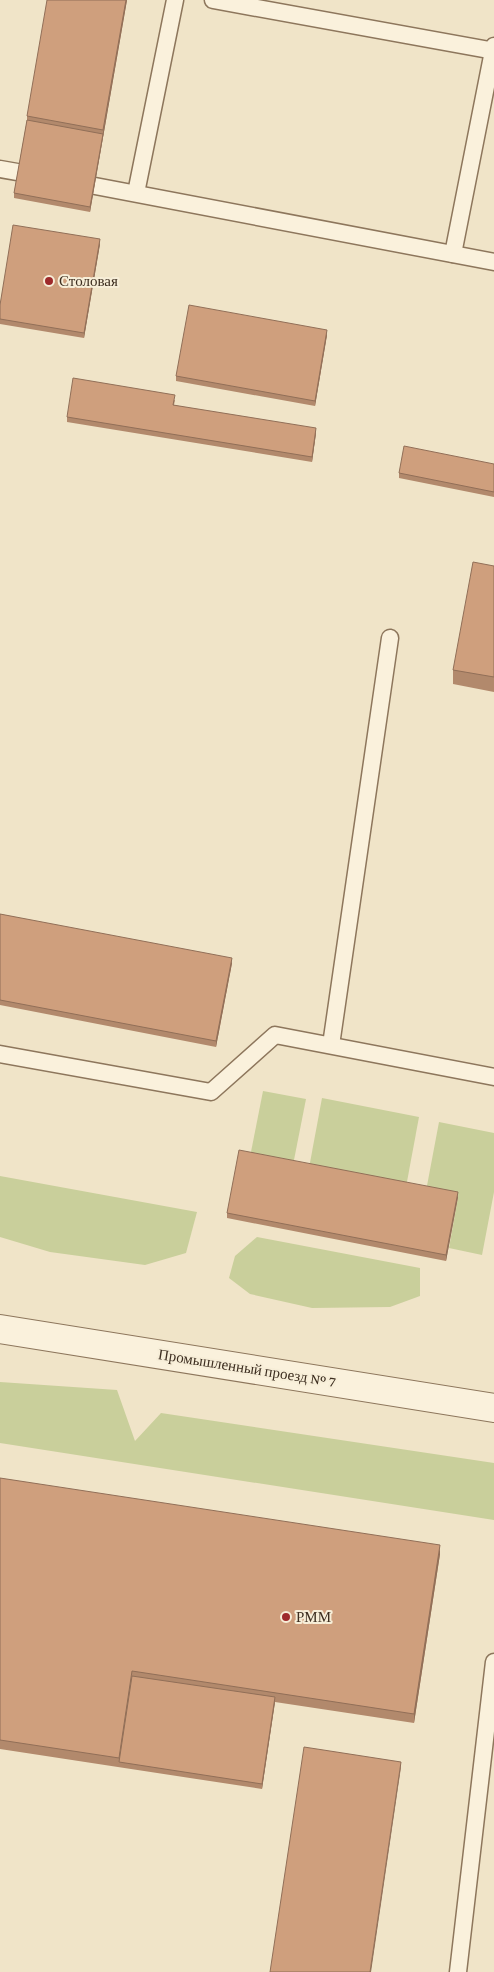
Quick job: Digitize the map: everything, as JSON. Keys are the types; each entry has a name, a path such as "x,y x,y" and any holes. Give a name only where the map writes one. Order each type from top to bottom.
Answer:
{"street":[{"name":"Промышленный проезд № 7","path":"0,1329 494,1408"}],"lane":[{"path":"136,193 174,0"},
{"path":"213,0 494,49 453,254"},
{"path":"0,169 136,193 494,262"},
{"path":"330,1046 390,638"},
{"path":"0,1054 211,1092 274,1035 494,1077"},
{"path":"458,1972 494,1662"}],"green space":[{"path":"263,1091 306,1099 293,1165 250,1157"},
{"path":"322,1098 419,1117 406,1187 309,1168"},
{"path":"439,1122 494,1133 494,1192 482,1255 449,1248 458,1197 426,1191"},
{"path":"0,1176 197,1212 186,1253 145,1265 50,1252 0,1237"},
{"path":"257,1237 420,1268 420,1296 390,1307 312,1308 250,1294 229,1278 235,1256"},
{"path":"0,1382 117,1390 135,1441 161,1413 494,1463 494,1520 0,1443"}],"building":[{"path":"47,0 126,0 103,130 27,116"},
{"path":"27,120 103,134 90,207 14,193"},
{"name":"Столовая","path":"13,225 100,239 84,333 0,319 0,305"},
{"path":"189,305 327,330 315,401 176,376"},
{"path":"73,378 175,395 173,405 316,428 312,457 67,417"},
{"path":"404,446 494,464 494,492 399,473"},
{"path":"473,562 494,566 494,677 453,670"},
{"path":"0,914 232,958 216,1041 0,1000"},
{"path":"239,1150 458,1192 446,1255 227,1213"},
{"path":"0,1478 440,1545 414,1714 132,1671 119,1758 0,1740"},
{"path":"132,1676 275,1697 262,1784 119,1762"},
{"path":"304,1747 401,1762 370,1972 270,1972"}],"place":[{"name":"Столовая","path":"49,281"},
{"name":"РММ","path":"286,1617"}]}
